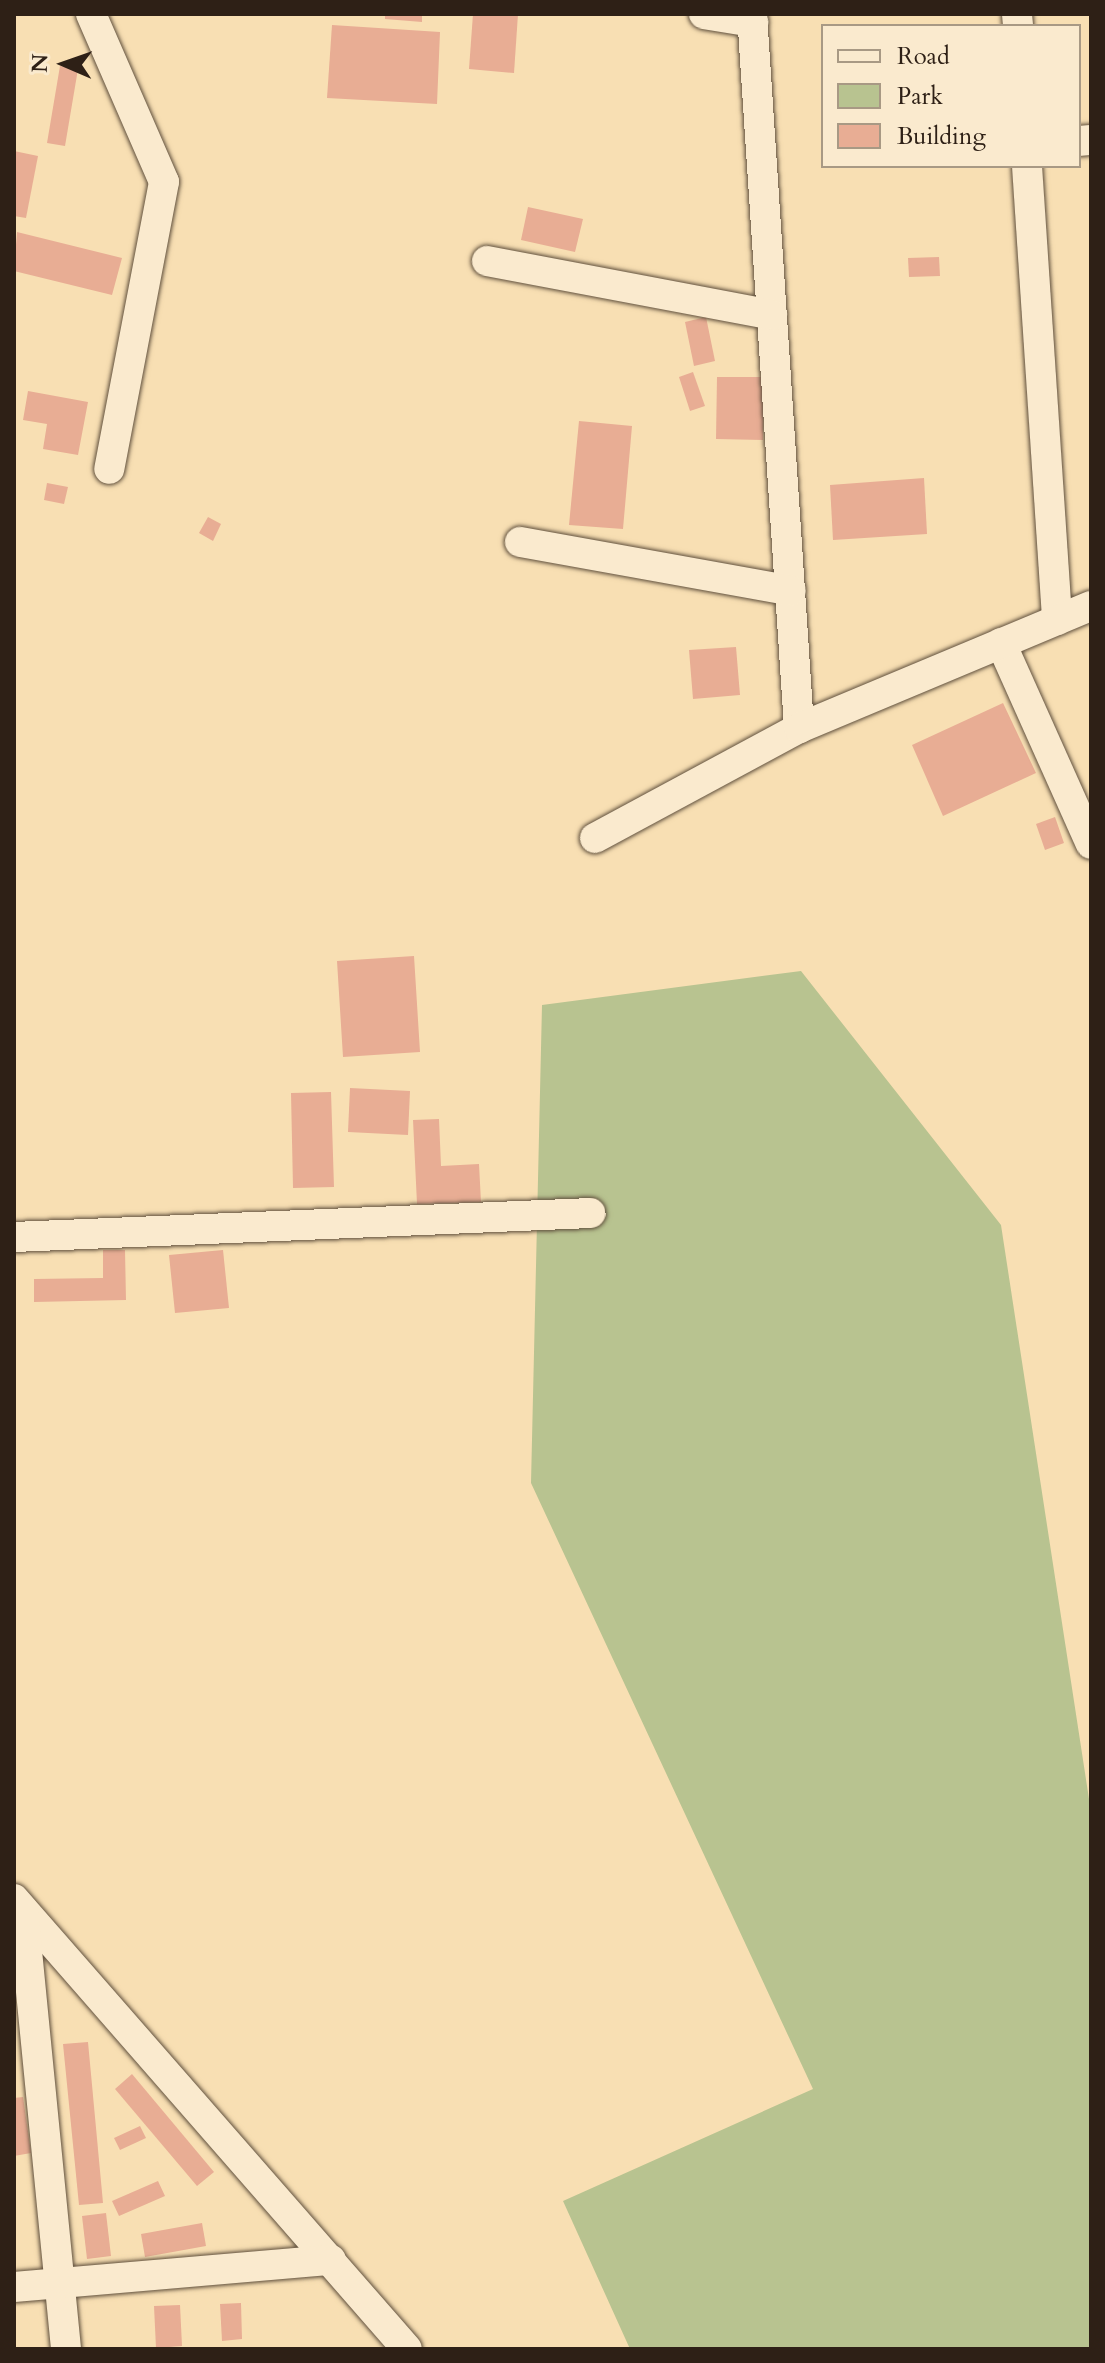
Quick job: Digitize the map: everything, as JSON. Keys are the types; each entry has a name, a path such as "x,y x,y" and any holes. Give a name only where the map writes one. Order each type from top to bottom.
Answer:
{"street":[{"path":"91,14 164,182 109,469"},
{"path":"704,14 753,18 799,728"},
{"path":"1027,168 1057,620"},
{"path":"487,261 772,315"},
{"path":"520,542 791,591"},
{"path":"595,838 799,728 1091,606"},
{"path":"1001,643 1091,844"},
{"path":"14,1237 591,1213"},
{"path":"18,1904 24,2014 66,2349"},
{"path":"18,1904 407,2349"},
{"path":"14,2287 331,2260"}],"green space":[{"path":"801,971 1001,1225 1091,1812 1091,2349 630,2349 563,2201 813,2089 531,1483 542,1005"}],"building":[{"path":"385,14 422,14 422,22 385,19"},
{"path":"473,14 518,14 514,73 469,69"},
{"path":"332,25 440,32 437,104 327,98"},
{"path":"60,66 78,69 65,146 47,143"},
{"path":"14,151 38,156 26,218 14,216"},
{"path":"528,207 583,219 575,252 521,240"},
{"path":"17,232 122,258 112,295 14,271"},
{"path":"939,257 940,276 909,277 908,258"},
{"path":"706,317 715,361 694,366 685,322"},
{"path":"693,372 705,406 690,411 679,377"},
{"path":"717,377 764,377 763,440 716,439"},
{"path":"28,391 88,402 78,455 43,449 47,424 23,420"},
{"path":"579,421 632,426 623,529 569,525"},
{"path":"924,478 927,534 833,540 830,485"},
{"path":"47,483 68,487 64,504 44,500"},
{"path":"208,517 221,524 213,541 199,533"},
{"path":"736,647 740,695 693,699 689,650"},
{"path":"1003,703 1036,773 943,816 912,745"},
{"path":"1055,817 1064,843 1045,850 1036,824"},
{"path":"414,956 420,1052 343,1057 337,961"},
{"path":"350,1088 410,1091 408,1135 348,1132"},
{"path":"331,1092 334,1187 293,1188 291,1093"},
{"path":"439,1119 441,1166 479,1164 481,1202 417,1204 413,1120"},
{"path":"103,1250 125,1250 126,1300 34,1302 34,1279 103,1278"},
{"path":"223,1250 229,1308 175,1313 169,1255"},
{"path":"88,2042 103,2203 79,2205 63,2044"},
{"path":"132,2074 214,2172 197,2186 115,2089"},
{"path":"23,2097 31,2153 14,2156 14,2098"},
{"path":"140,2126 146,2138 120,2150 114,2138"},
{"path":"158,2181 165,2196 119,2216 112,2201"},
{"path":"106,2213 111,2256 87,2259 82,2216"},
{"path":"202,2223 206,2246 145,2257 141,2234"},
{"path":"241,2303 242,2339 222,2341 220,2304"},
{"path":"180,2305 182,2346 156,2348 154,2306"}]}
